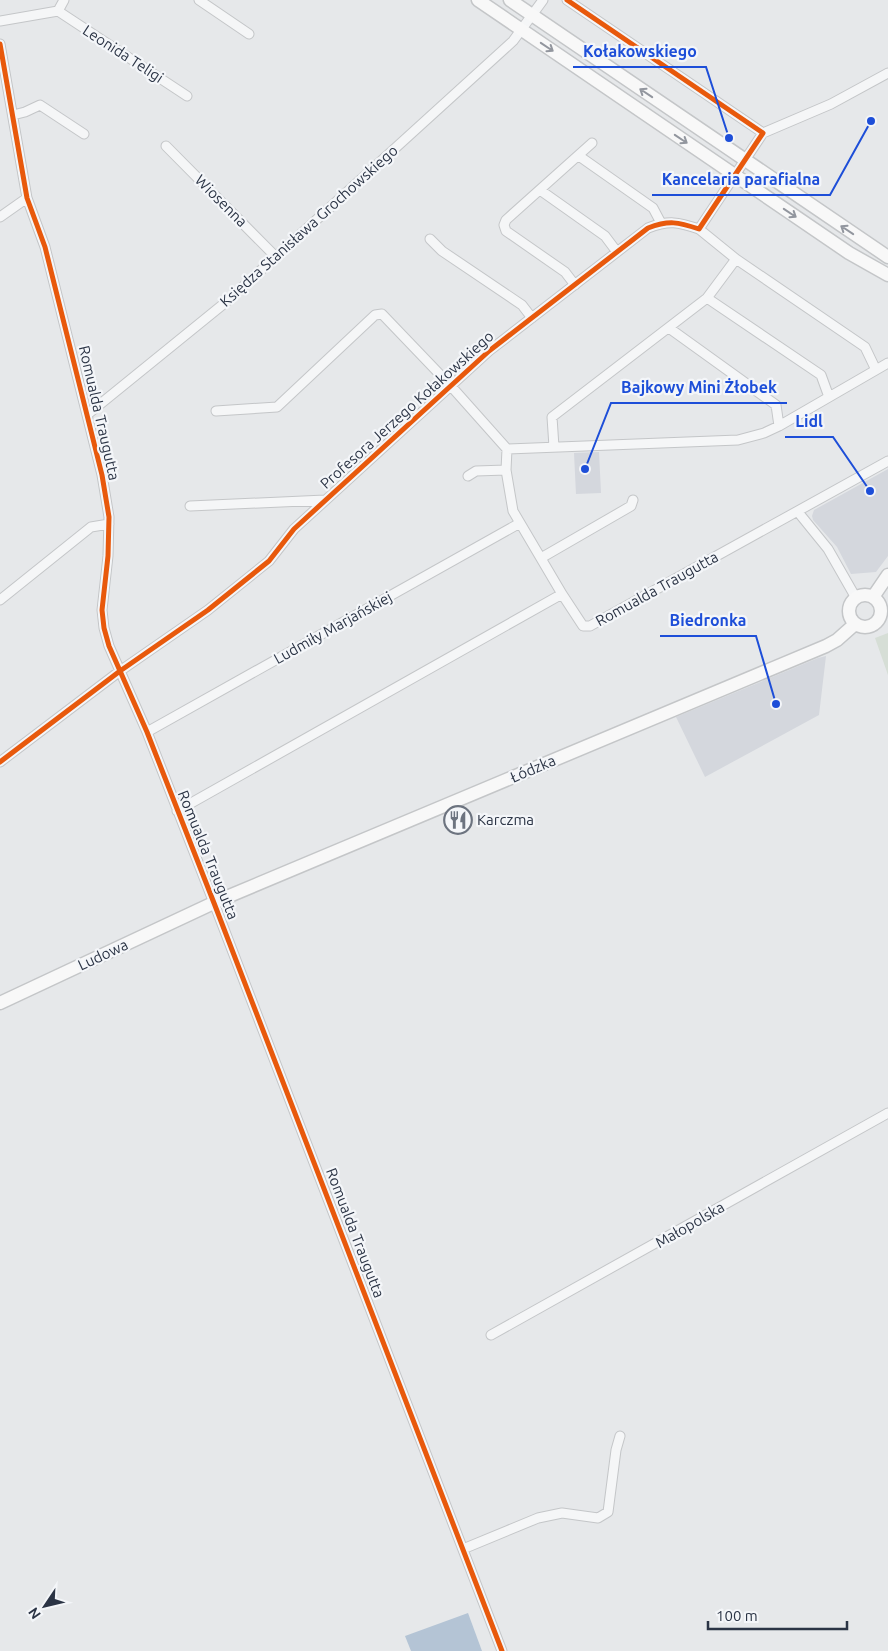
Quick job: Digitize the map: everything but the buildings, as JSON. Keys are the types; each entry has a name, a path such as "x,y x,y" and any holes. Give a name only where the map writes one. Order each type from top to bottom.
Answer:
{"street":[{"path":"0,21 58,11 64,0"},
{"path":"199,0 249,34"},
{"path":"478,0 850,253 888,275"},
{"path":"510,0 888,257"},
{"name":"Księdza Stanisława Grochowskiego","path":"88,414 226,302 513,42 544,0"},
{"path":"567,0 763,133"},
{"name":"Leonida Teligi","path":"58,11 187,96"},
{"name":"Romualda Traugutta","path":"0,44 27,198 45,247 102,475 108,524 108,556 102,610 104,628 120,671 147,732 210,905 502,1651"},
{"path":"699,229 763,133 831,104 888,73"},
{"path":"12,115 25,112 40,105 84,134"},
{"path":"575,285 565,272 506,231 504,225 506,220 592,143"},
{"name":"Wiosenna","path":"166,146 276,257"},
{"path":"579,156 654,208 661,223 676,222 699,229 736,259 865,347 876,370"},
{"path":"540,190 606,236 617,252"},
{"path":"0,216 27,198"},
{"name":"Profesora Jerzego Kołakowskiego","path":"0,762 120,671 208,610 269,561 294,529 489,351 648,228 661,223"},
{"path":"430,239 442,251 522,305 532,318"},
{"path":"554,447 552,417 707,298 736,259"},
{"path":"707,298 821,375 829,397"},
{"name":"Profesora Jerzego Kołakowskiego","path":"216,411 277,407 375,315 382,314 450,385"},
{"path":"669,328 776,405 779,426"},
{"path":"507,449 738,440 764,434 888,363"},
{"path":"450,385 507,449 506,470 513,511 562,594"},
{"name":"Romualda Traugutta","path":"177,811 562,594 582,626 590,626 888,461"},
{"path":"468,476 476,471 506,470"},
{"name":"Profesora Jerzego Kołakowskiego","path":"190,506 325,500"},
{"path":"541,558 631,506 633,500"},
{"path":"798,512 828,549 856,598"},
{"name":"Ludmiły Marjańskiej","path":"147,732 520,523"},
{"path":"0,600 91,527 108,524"},
{"path":"873,597 888,575"},
{"path":"866,595 873,597 880,604 885,615 870,627 862,628 850,618 851,604 856,598 866,595"},
{"name":"Łódzka","path":"210,905 826,646 837,640 855,624"},
{"name":"Ludowa","path":"0,1003 210,905"},
{"name":"Małopolska","path":"491,1335 888,1113"},
{"path":"463,1549 538,1518 562,1513 598,1518 604,1516 608,1512 616,1450 620,1436"}],"shaded area":[{"path":"599,452 601,493 576,494 574,453"},
{"path":"888,469 888,556 876,572 851,574 837,547 813,520 814,510"},
{"path":"888,633 888,675 875,638"},
{"path":"826,656 819,715 705,777 676,717"}],"water":[{"path":"468,1613 482,1651 411,1651 405,1636"}],"cycle path":[{"path":"0,762 120,671 208,610 269,561 294,529 489,351 648,228 674,223 699,229 763,133 567,0"},
{"path":"0,44 27,198 45,247 102,475 109,517 108,556 102,610 109,646 147,732 214,903 502,1651"}],"place":[{"name":"Kancelaria parafialna","path":"871,121"},
{"name":"Kołakowskiego","path":"729,138"},
{"name":"Bajkowy Mini Żłobek","path":"585,469"},
{"name":"Lidl","path":"870,491"},
{"name":"Biedronka","path":"776,704"},
{"name":"Karczma","path":"458,820"}]}
